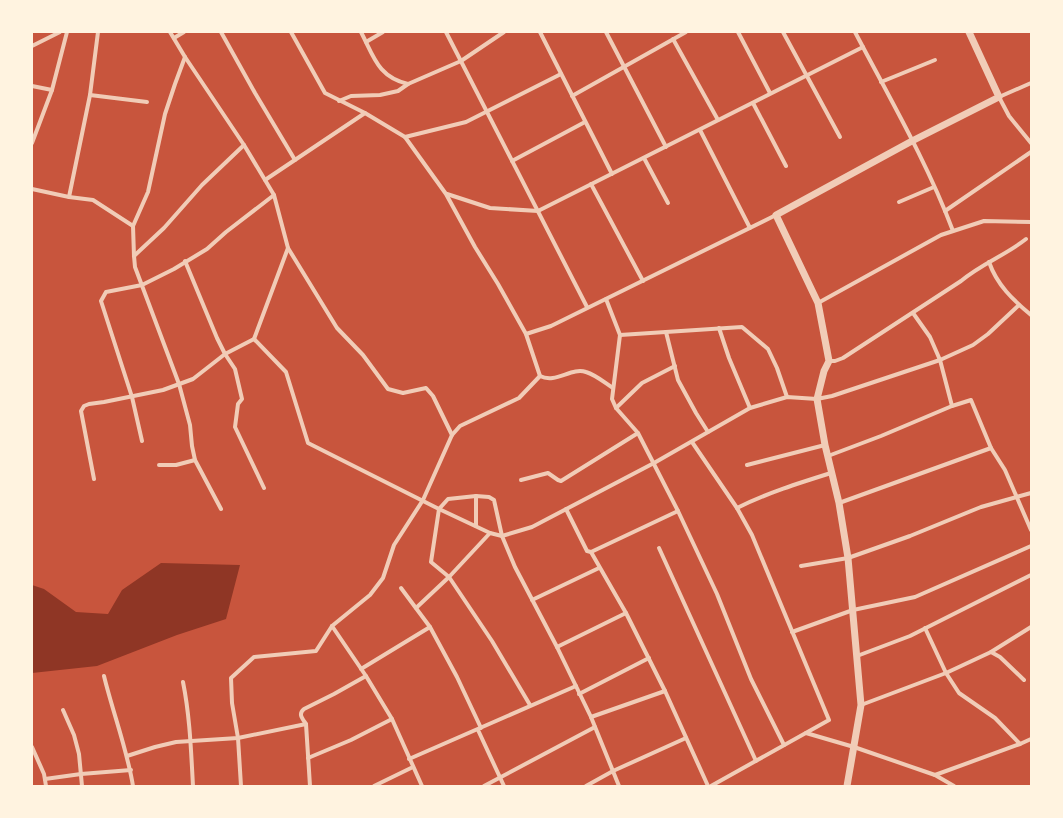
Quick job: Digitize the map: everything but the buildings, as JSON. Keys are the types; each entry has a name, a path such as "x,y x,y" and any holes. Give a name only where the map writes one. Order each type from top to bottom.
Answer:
{"street":[{"path":"32,46 60,32"},
{"path":"32,143 52,90 67,32"},
{"path":"69,197 90,95 98,32"},
{"path":"170,32 244,145 265,180 274,196 288,248 337,328 363,355 388,389 403,393 426,388 433,396 452,435"},
{"path":"174,38 184,32"},
{"path":"221,32 295,160"},
{"path":"291,32 325,93 365,113 405,137 446,194 475,247 498,284 526,334 540,376 547,379 585,371 613,388"},
{"path":"361,32 380,68 386,75 392,79 408,84"},
{"path":"366,42 383,32"},
{"path":"446,32 587,307"},
{"path":"339,101 351,96 389,94 461,61 504,32"},
{"path":"540,32 612,174"},
{"path":"606,32 666,147"},
{"path":"572,96 686,32"},
{"path":"738,32 770,94"},
{"path":"783,32 840,137"},
{"path":"855,32 920,154 953,231"},
{"path":"969,32 1009,116 1031,143"},
{"path":"674,39 718,120"},
{"path":"446,194 490,208 538,212 863,47"},
{"path":"185,57 167,106 148,192 134,226 134,256 135,267 180,384 185,403 195,460 221,509"},
{"path":"881,82 935,60"},
{"path":"405,137 466,122 561,74"},
{"path":"526,334 551,326 750,228 912,141 1031,82"},
{"path":"32,86 52,90"},
{"path":"90,95 147,102"},
{"path":"753,102 786,166"},
{"path":"265,180 365,113"},
{"path":"512,161 585,122"},
{"path":"700,130 750,228"},
{"path":"134,256 160,232 202,185 244,145"},
{"path":"945,211 1031,152"},
{"path":"644,158 668,204"},
{"path":"591,184 643,281"},
{"path":"899,202 934,187"},
{"path":"32,189 69,197 93,200 134,226"},
{"path":"142,441 132,397 101,301 106,292 142,284 174,269 207,249 226,232 274,196"},
{"path":"776,215 818,303 829,362 824,371 817,399 824,445 839,503 848,558 861,705 847,786"},
{"path":"818,303 934,238 984,220 1031,222"},
{"path":"829,362 843,358 1026,239"},
{"path":"94,478 82,408 89,404 132,397 162,390 194,379 225,354 254,339 288,248"},
{"path":"185,261 225,354 235,369 242,399 238,404 235,427 264,488"},
{"path":"989,262 996,279 1004,290 1031,315"},
{"path":"606,299 620,335 612,399 616,408 638,433 678,511 718,594 751,679 784,745"},
{"path":"254,339 286,372 302,428 308,443 439,509 490,533 502,536 532,527 654,463 750,408 787,397 817,399 832,396 940,360 973,345 983,338 1019,305"},
{"path":"913,313 930,337 940,360 952,406"},
{"path":"620,335 742,327 768,349 777,368 787,397"},
{"path":"719,328 729,358 750,408"},
{"path":"666,332 678,380 708,432"},
{"path":"616,408 642,383 674,366"},
{"path":"241,786 238,738 232,703 231,678 254,657 316,651 332,626 370,595 383,578 394,545 423,500 452,435 460,426 519,398 540,376"},
{"path":"828,456 881,436 952,406 971,400 991,448 1004,470 1031,530"},
{"path":"521,480 548,473 561,481 638,433"},
{"path":"566,509 587,551 591,552 626,613 710,786 829,720 752,535 692,442"},
{"path":"747,465 824,445"},
{"path":"839,503 991,448"},
{"path":"159,465 176,465 195,460"},
{"path":"736,508 750,501 831,473"},
{"path":"801,566 848,558 910,536 981,507 1031,493"},
{"path":"476,496 476,526"},
{"path":"530,705 492,641 449,577 431,562 439,509 448,499 476,496 489,497 494,500 502,536 532,600 591,717 619,786"},
{"path":"591,552 678,511"},
{"path":"416,608 449,577 490,533"},
{"path":"792,632 853,610 915,597 1031,546"},
{"path":"659,548 756,761"},
{"path":"532,600 599,568"},
{"path":"857,656 910,636 1031,575"},
{"path":"401,588 430,627 457,676 504,786"},
{"path":"557,648 626,613"},
{"path":"332,626 366,676 392,719 422,786"},
{"path":"361,669 430,627"},
{"path":"861,705 946,673 991,652 1031,627"},
{"path":"925,628 946,673 959,693 995,718 1020,744"},
{"path":"991,652 1000,657 1024,680"},
{"path":"579,694 649,658"},
{"path":"104,676 109,699 131,770 134,786"},
{"path":"310,786 306,724 301,712 366,676"},
{"path":"183,682 191,742 193,786"},
{"path":"409,759 576,686"},
{"path":"591,717 665,691"},
{"path":"63,710 74,736 79,754 82,786"},
{"path":"308,758 351,740 392,719"},
{"path":"127,756 176,742 238,738 306,724"},
{"path":"484,786 595,727"},
{"path":"806,733 854,747 935,775 954,786"},
{"path":"586,786 613,771 686,738"},
{"path":"935,775 1031,739"},
{"path":"1026,742 1031,745"},
{"path":"32,747 45,779 46,786"},
{"path":"374,786 413,767"},
{"path":"45,779 81,774 131,770"}],"shaded area":[{"path":"161,563 240,565 226,619 177,635 97,666 32,673 32,585 44,589 76,612 108,614 122,590"}]}
